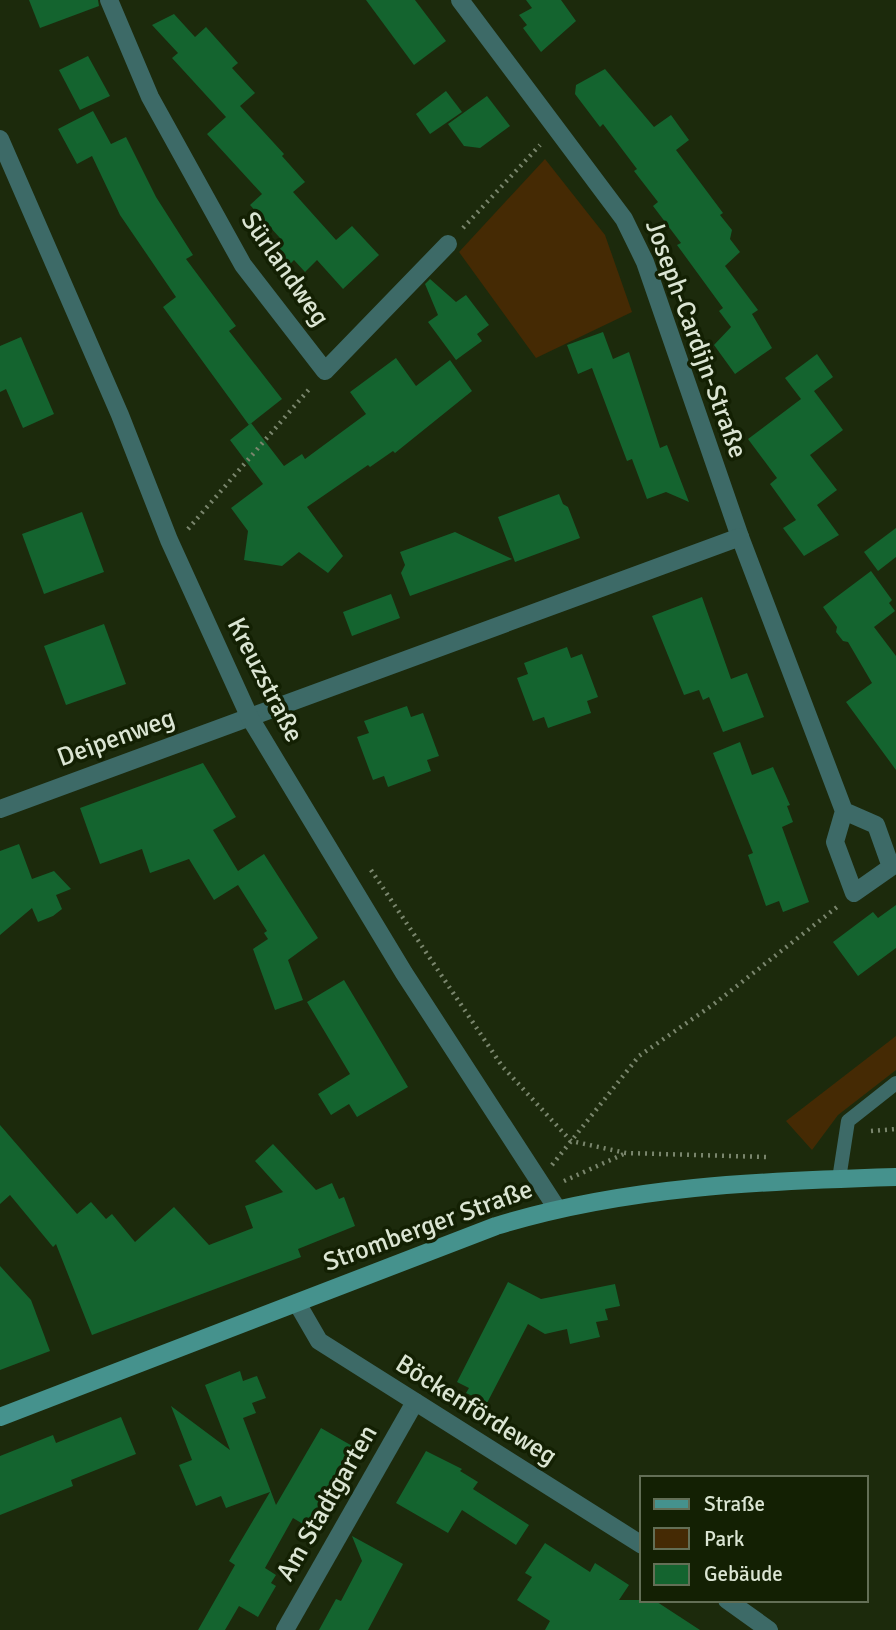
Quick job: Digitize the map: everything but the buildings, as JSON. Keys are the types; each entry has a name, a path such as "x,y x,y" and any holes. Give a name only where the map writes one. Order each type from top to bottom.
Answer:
{"main road":[{"name":"Stromberger Straße","path":"0,1418 496,1226 556,1207 620,1195 896,1177"}],"street":[{"name":"Sürlandweg","path":"109,0 150,97 243,265 325,371 448,244"},
{"name":"Joseph-Cardijn-Straße","path":"460,0 624,219 645,262 740,537 844,811"},
{"name":"Kreuzstraße","path":"0,139 120,415 169,540 250,718 404,973 556,1207"},
{"path":"250,718 740,537"},
{"name":"Deipenweg","path":"0,809 250,718"},
{"path":"844,811 876,825 891,866 854,893 835,842 844,811"},
{"name":"Böckenfördeweg","path":"297,1303 319,1341 640,1544"},
{"name":"Am Stadtgarten","path":"285,1630 415,1402"},
{"path":"730,1602 769,1630"}],"lane":[{"path":"839,1179 848,1121 896,1083"}],"path":[{"path":"448,244 555,129"},
{"path":"169,540 188,530 325,371"},
{"path":"365,860 502,1066 571,1141 626,1153 777,1158"},
{"path":"543,1185 571,1141 639,1056 714,1004 854,893"},
{"path":"543,1185 626,1153"}],"green space":[{"path":"545,159 605,235 632,312 536,358 459,252"},
{"path":"896,1036 896,1070 838,1115 812,1150 786,1121"}]}
